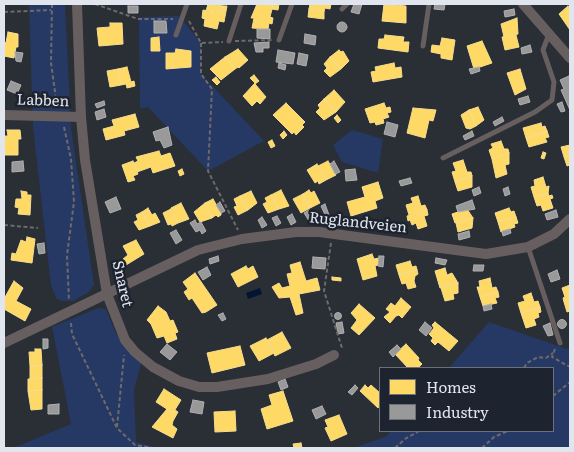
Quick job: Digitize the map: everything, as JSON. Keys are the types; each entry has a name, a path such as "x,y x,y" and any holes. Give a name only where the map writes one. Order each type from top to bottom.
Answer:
{"street":[{"name":"Snaret","path":"77,4 81,117 90,196 107,294 118,327 125,340 134,352 153,367 179,381 199,387 217,387 268,379 316,364 338,354"},
{"path":"523,4 570,58"},
{"name":"Labben","path":"4,115 61,118 81,117"},
{"name":"Ruglandveien","path":"4,343 198,250 242,239 296,232 332,233 472,254 499,253 528,247 554,234 570,219"}],"lane":[{"path":"176,35 187,4"},
{"path":"229,41 241,4"},
{"path":"279,40 292,4"},
{"path":"342,9 347,4"},
{"path":"423,46 429,4"},
{"path":"443,158 535,112 552,100 554,82 543,50 549,34"},
{"path":"528,247 560,343"}],"path":[{"path":"52,4 51,63 57,110 61,118 71,159 74,202 67,255 69,313 72,334 117,428 135,445 153,448"},
{"path":"95,4 138,19 182,19"},
{"path":"4,12 51,10"},
{"path":"200,43 201,74 212,89 208,171 242,239"},
{"path":"4,225 38,228"},
{"path":"332,233 324,291 338,354"},
{"path":"117,428 125,340"},
{"path":"525,367 538,358 550,356 560,343"},
{"path":"553,352 552,357 570,367"},
{"path":"554,395 570,382"},
{"path":"395,448 417,432"},
{"path":"482,448 494,436 505,432"}],"shaded area":[{"path":"29,4 65,4 71,128 94,285 89,292 73,301 61,301 56,298 51,285 33,127"},
{"path":"179,16 201,43 201,74 264,141 208,171 148,107 140,109 139,17"},
{"path":"352,130 383,139 378,173 342,162 333,145"},
{"path":"260,288 262,294 248,299 246,293"},
{"path":"98,308 106,309 115,332 133,357 142,361 134,390 136,442 158,448 13,448 71,424 52,327"},
{"path":"489,322 570,350 570,448 353,448 385,437 390,432 554,432 554,367 450,367"}],"building: Homes":[{"path":"208,4 223,6 222,13 206,11"},
{"path":"257,4 273,5 270,17 273,18 272,24 269,23 268,29 252,28 254,18 251,18"},
{"path":"268,4 279,4 278,10 272,9 273,5"},
{"path":"310,4 331,4 330,9 325,8 324,12 309,9"},
{"path":"384,4 406,6 406,23 382,21"},
{"path":"223,6 227,6 224,22 219,21 217,29 204,26 203,10 222,13"},
{"path":"568,6 570,9 570,30 559,14"},
{"path":"309,9 324,12 324,19 308,17"},
{"path":"517,18 518,34 504,37 501,24"},
{"path":"110,23 122,23 123,44 99,46 97,28 110,27"},
{"path":"8,32 18,34 18,47 16,47 14,58 4,56 4,42 6,43"},
{"path":"385,35 404,37 403,42 409,42 408,52 378,48 379,39 384,39"},
{"path":"516,35 519,47 505,50 502,37"},
{"path":"159,37 160,51 151,51 151,38"},
{"path":"442,38 455,40 452,60 441,58 441,54 431,52 432,45 440,46"},
{"path":"482,41 492,63 474,69 467,46"},
{"path":"176,49 191,51 191,67 166,69 166,53 175,53"},
{"path":"238,49 248,60 235,69 225,57"},
{"path":"339,50 343,51 349,61 341,69 330,57"},
{"path":"225,57 235,69 221,80 210,69"},
{"path":"330,57 341,69 330,77 324,71 327,68 324,64"},
{"path":"394,63 395,68 401,67 402,77 373,82 371,72 376,71 375,67"},
{"path":"127,67 131,82 134,81 135,86 127,88 126,84 121,85 118,69"},
{"path":"118,69 121,85 110,87 107,71"},
{"path":"520,69 526,89 515,95 507,73"},
{"path":"254,75 259,81 255,84 266,97 260,104 257,101 252,106 243,96 255,83 250,78"},
{"path":"216,77 220,82 217,85 212,80"},
{"path":"334,90 345,102 336,112 324,99"},
{"path":"324,99 336,112 324,120 316,112 320,108 318,105"},
{"path":"286,103 305,122 302,125 304,127 296,135 294,132 292,134 273,115"},
{"path":"384,103 386,108 390,107 391,112 387,113 389,117 383,119 384,123 376,125 375,122 370,123 365,109"},
{"path":"478,107 484,120 476,126 469,110"},
{"path":"413,108 436,110 433,121 429,120 425,138 407,133"},
{"path":"469,110 476,126 470,129 466,128 461,115"},
{"path":"135,114 139,127 124,131 125,135 106,140 103,129 114,126 112,120"},
{"path":"337,115 341,120 338,123 334,118"},
{"path":"541,123 542,127 545,126 547,131 526,138 523,128"},
{"path":"7,130 20,130 21,139 18,139 18,155 5,155 4,136 8,136"},
{"path":"284,131 287,135 283,139 280,135"},
{"path":"547,131 549,137 545,138 547,142 529,147 526,138"},
{"path":"272,140 275,146 271,148 268,142"},
{"path":"501,141 504,149 508,149 509,153 492,159 489,150 493,148 491,144"},
{"path":"570,145 570,155 564,157 561,147"},
{"path":"159,151 161,156 170,153 175,166 153,173 151,167 137,172 134,163 138,161 136,157"},
{"path":"543,152 546,153 544,159 541,158"},
{"path":"509,153 509,164 505,165 507,174 496,178 492,159"},
{"path":"570,155 570,165 567,166 564,157"},
{"path":"463,160 467,172 471,172 472,176 455,182 452,172 456,171 453,163"},
{"path":"133,161 138,174 133,176 135,180 128,182 122,165"},
{"path":"328,161 336,175 326,180 318,166"},
{"path":"317,164 326,180 319,184 318,181 315,183 307,170"},
{"path":"182,169 184,174 180,176 178,171"},
{"path":"472,176 472,187 458,191 455,182"},
{"path":"543,177 546,187 549,186 548,193 534,197 531,187 535,186 534,180"},
{"path":"378,182 383,198 375,201 377,208 351,216 347,202 365,197 362,187"},
{"path":"281,190 289,206 279,209 271,195"},
{"path":"309,190 311,193 314,191 320,203 310,208 303,194"},
{"path":"21,191 31,195 30,215 18,214 19,208 15,207 16,199 22,199"},
{"path":"251,191 257,203 248,210 240,196"},
{"path":"548,193 553,198 550,199 553,208 543,211 541,205 537,206 534,197"},
{"path":"303,194 310,208 301,213 293,199"},
{"path":"271,195 279,209 268,213 263,204 267,202 265,198"},
{"path":"240,196 248,210 238,215 234,207 237,206 234,199"},
{"path":"418,196 421,206 425,205 427,210 409,215 406,205 413,203 411,198"},
{"path":"213,199 221,215 218,217 216,215 212,218 205,203"},
{"path":"181,203 189,219 178,223 171,208"},
{"path":"205,203 212,218 200,222 194,212"},
{"path":"148,208 152,215 155,213 160,222 150,226 142,212"},
{"path":"509,208 511,212 514,211 516,217 498,222 495,213"},
{"path":"171,209 178,223 172,226 171,224 168,225 163,213"},
{"path":"467,209 473,218 455,223 452,214"},
{"path":"427,210 428,215 424,216 427,226 418,229 416,223 412,225 410,220 408,221 407,216"},
{"path":"142,212 150,226 139,230 134,222 138,220 136,215"},
{"path":"516,217 518,223 514,224 515,227 501,232 498,222"},
{"path":"473,218 472,228 458,232 456,223"},
{"path":"27,237 35,239 32,263 11,260 12,253 16,254 21,240 26,242"},
{"path":"136,240 144,254 126,265 123,259 128,255 123,246"},
{"path":"372,254 374,259 379,258 378,265 375,266 377,276 363,280 357,259"},
{"path":"410,261 412,267 416,266 417,270 399,275 396,265"},
{"path":"300,262 306,281 317,278 320,290 299,294 303,313 296,315 290,297 279,298 272,287 279,283 282,288 290,286 287,274 292,273 290,265"},
{"path":"246,266 248,269 253,266 258,277 238,287 231,274"},
{"path":"445,268 447,275 452,273 458,283 440,288 435,271"},
{"path":"417,270 418,274 415,276 414,281 416,287 408,289 406,283 402,284 399,275"},
{"path":"195,273 217,305 202,313 192,298 189,300 184,292 188,289 183,282"},
{"path":"332,277 341,278 341,281 332,280"},
{"path":"490,278 492,288 496,287 498,292 480,297 477,287 480,287 479,281"},
{"path":"14,281 23,288 16,301 31,309 25,321 4,309 4,299"},
{"path":"458,283 458,293 453,294 454,299 445,301 441,288"},
{"path":"570,285 570,300 564,302 563,298 565,297 562,288"},
{"path":"498,292 499,297 495,298 497,303 483,306 480,297"},
{"path":"531,293 534,302 538,301 540,307 521,313 518,303 525,301 523,296"},
{"path":"401,298 411,307 402,318 399,315 396,316 390,323 384,317 390,312 386,309 391,303 395,306"},
{"path":"570,300 570,311 567,312 564,302"},
{"path":"359,304 375,318 359,335 351,328 357,320 351,313"},
{"path":"158,306 166,312 170,321 173,320 178,332 175,333 177,339 167,343 164,336 157,338 151,324 147,320"},
{"path":"540,307 539,317 534,319 536,325 526,328 521,313"},
{"path":"435,322 458,341 449,351 438,342 435,345 431,341 433,338 429,334 434,328 432,325"},
{"path":"282,332 291,348 275,356 267,340"},
{"path":"266,338 274,353 259,361 250,346"},
{"path":"406,344 422,364 419,367 407,367 395,354"},
{"path":"240,346 245,365 212,373 207,353"},
{"path":"35,349 41,349 42,365 30,366 29,352 35,352"},
{"path":"42,365 42,378 30,379 30,366"},
{"path":"42,378 42,390 28,391 28,379"},
{"path":"365,385 368,388 371,385 379,392 378,408 360,391"},
{"path":"164,389 181,400 173,413 156,402"},
{"path":"42,390 42,409 31,410 28,391"},
{"path":"283,391 293,421 267,429 261,409 272,405 269,395"},
{"path":"167,409 173,413 175,410 178,412 172,425 177,429 173,438 152,427"},
{"path":"235,411 236,431 215,432 214,412"},
{"path":"339,415 347,434 331,441 325,428 328,427 325,420"},
{"path":"301,443 302,448 294,448 293,444"}],"building: Industry":[{"path":"354,4 362,4 359,14 351,12"},
{"path":"435,4 445,4 444,10 434,9"},
{"path":"128,6 138,6 138,13 128,13"},
{"path":"514,9 515,15 505,17 504,11"},
{"path":"154,21 166,21 167,33 154,33"},
{"path":"342,22 347,27 342,32 337,27"},
{"path":"257,29 270,29 270,39 257,38"},
{"path":"305,34 316,36 315,45 304,43"},
{"path":"269,42 269,48 263,48 263,52 256,52 254,43"},
{"path":"530,45 532,52 522,54 521,48"},
{"path":"278,50 295,53 293,64 276,62"},
{"path":"15,52 23,53 21,62 16,61"},
{"path":"299,53 308,55 306,66 297,64"},
{"path":"279,63 286,65 285,70 278,68"},
{"path":"479,67 480,71 471,74 469,69"},
{"path":"569,76 570,110 561,90 564,89 560,80"},
{"path":"11,81 21,85 17,94 7,90"},
{"path":"528,96 530,102 520,105 518,99"},
{"path":"104,101 105,105 97,108 95,104"},
{"path":"562,102 565,111 561,112 557,104"},
{"path":"104,109 106,117 97,120 95,112"},
{"path":"502,117 504,121 495,126 493,122"},
{"path":"387,122 398,125 395,137 384,134"},
{"path":"168,127 172,145 164,148 160,140 156,141 153,132"},
{"path":"472,131 474,136 465,140 463,136"},
{"path":"23,161 24,171 12,172 12,162"},
{"path":"334,161 340,172 335,174 330,164"},
{"path":"355,169 357,180 346,181 345,170"},
{"path":"410,178 412,183 401,186 399,181"},
{"path":"479,187 481,193 474,196 472,190"},
{"path":"508,187 510,194 505,196 503,189"},
{"path":"116,197 121,209 110,213 105,202"},
{"path":"472,200 475,209 458,212 456,206"},
{"path":"220,202 225,211 221,213 216,205"},
{"path":"325,204 329,215 326,217 321,206"},
{"path":"309,210 313,219 309,221 304,213"},
{"path":"556,210 558,217 547,220 545,214"},
{"path":"292,214 296,222 291,225 287,217"},
{"path":"277,216 281,223 276,226 272,218"},
{"path":"262,217 267,225 262,228 258,220"},
{"path":"195,220 197,224 201,222 206,231 202,234 200,230 196,232 190,223"},
{"path":"510,229 511,233 503,236 502,231"},
{"path":"176,230 182,240 176,244 170,233"},
{"path":"469,231 470,237 459,240 458,234"},
{"path":"44,243 45,253 39,254 37,244"},
{"path":"218,256 219,261 210,264 209,259"},
{"path":"379,256 384,256 383,267 378,266"},
{"path":"313,257 326,258 325,269 312,268"},
{"path":"436,258 447,260 445,265 435,263"},
{"path":"474,265 484,265 483,271 473,271"},
{"path":"207,267 211,275 203,280 198,272"},
{"path":"557,270 560,279 551,282 548,274"},
{"path":"491,304 492,309 484,311 483,306"},
{"path":"338,312 342,316 338,320 334,316"},
{"path":"223,313 226,319 222,321 218,315"},
{"path":"562,319 567,324 562,329 557,324"},
{"path":"342,322 344,333 338,334 336,323"},
{"path":"425,322 432,328 426,336 419,330"},
{"path":"550,323 553,335 548,336 543,326"},
{"path":"43,339 48,339 48,348 43,349"},
{"path":"167,344 177,352 170,360 160,352"},
{"path":"397,345 401,349 393,357 389,352"},
{"path":"285,379 288,387 281,390 278,382"},
{"path":"355,385 358,388 352,395 348,392"},
{"path":"193,400 204,402 202,414 190,412"},
{"path":"59,404 59,414 48,414 48,405"},
{"path":"322,406 326,414 316,419 312,410"}]}
